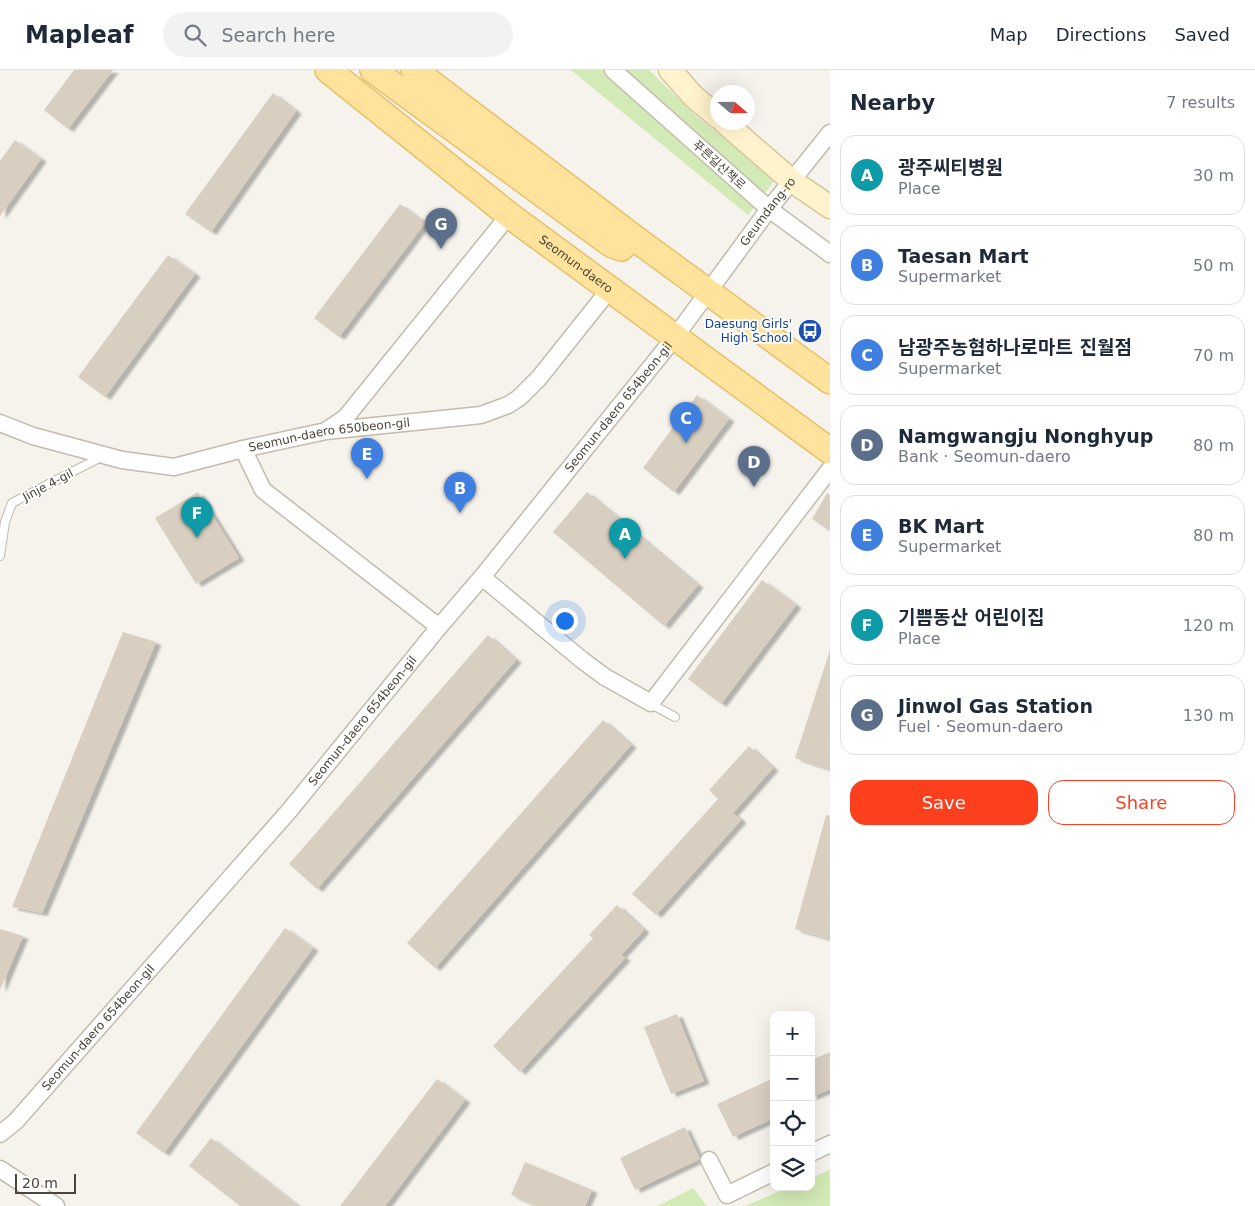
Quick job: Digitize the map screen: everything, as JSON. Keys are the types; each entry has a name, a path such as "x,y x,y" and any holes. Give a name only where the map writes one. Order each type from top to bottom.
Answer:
{"main road":[{"name":"Seomun-daero","path":"328,70 509,215 830,451"},
{"path":"373,70 604,239 621,248 627,242 625,238 600,212"},
{"path":"414,70 600,212 830,380"}],"street":[{"name":"푸른길산책로","path":"613,70 770,209 830,254"},
{"path":"670,70 693,96 710,110"},
{"path":"733,130 792,181 830,207"},
{"name":"Geumdang-ro","path":"709,292 770,209 830,133"},
{"path":"326,431 346,417 509,215"},
{"name":"Seomun-daero 650beon-gil","path":"0,422 33,436 122,460 174,467 243,448 326,431 481,415 508,405 519,398 539,378 610,289"},
{"name":"Seomun-daero 654beon-gil","path":"0,1134 16,1121 289,811 438,627 482,577 676,337 709,292"},
{"path":"243,448 263,490 438,627"},
{"path":"482,577 582,660 650,704 830,469"},
{"path":"815,1151 830,1144"},
{"path":"709,1160 726,1195 770,1174"},
{"path":"0,1169 56,1206"}],"lane":[{"name":"Jinje 4-gil","path":"0,556 5,522 12,503 104,455"},
{"path":"650,704 675,717"}],"green space":[{"path":"571,70 649,70 710,128 710,130 713,130 775,180 748,215"},
{"path":"830,1170 830,1206 745,1206 780,1191 815,1191 815,1176"},
{"path":"693,1188 707,1206 658,1206"}],"building":[{"path":"74,70 113,70 68,129 44,110"},
{"path":"273,93 296,111 211,232 185,214"},
{"path":"15,140 41,159 0,216 0,161"},
{"path":"400,204 425,223 339,337 314,318"},
{"path":"168,255 195,274 105,397 78,377"},
{"path":"697,395 729,419 674,492 643,468"},
{"path":"198,492 239,558 196,584 155,518"},
{"path":"587,492 698,585 664,626 553,532"},
{"path":"827,493 830,495 830,531 812,519"},
{"path":"762,580 796,605 721,704 688,679"},
{"path":"123,632 156,642 42,913 12,907"},
{"path":"488,635 516,660 317,889 289,864"},
{"path":"830,650 830,767 829,769 795,758"},
{"path":"603,720 631,745 435,968 407,943"},
{"path":"749,746 773,768 733,813 741,820 656,915 632,894 718,799 709,790"},
{"path":"826,815 830,816 830,939 795,929"},
{"path":"617,905 644,930 621,955 625,958 520,1072 493,1046 593,938 589,935"},
{"path":"285,928 313,948 164,1153 136,1133"},
{"path":"0,929 23,936 0,990"},
{"path":"677,1014 704,1081 671,1094 644,1027"},
{"path":"830,1052 830,1089 815,1095 815,1058"},
{"path":"437,1079 465,1100 385,1206 340,1206"},
{"path":"770,1080 770,1120 733,1137 717,1104"},
{"path":"685,1127 700,1159 635,1190 620,1158"},
{"path":"211,1138 298,1206 240,1206 189,1166"},
{"path":"525,1162 592,1190 585,1206 536,1206 511,1195"}],"place":[{"name":"Jinwol Gas Station","path":"441,249"},
{"name":"Daesung Girls' High School","path":"810,331"},
{"name":"남광주농협하나로마트 진월점","path":"686,443"},
{"name":"BK Mart","path":"367,479"},
{"name":"Namgwangju Nonghyup","path":"754,487"},
{"name":"Taesan Mart","path":"460,513"},
{"name":"기쁨동산 어린이집","path":"197,538"},
{"name":"광주씨티병원","path":"625,559"}]}
